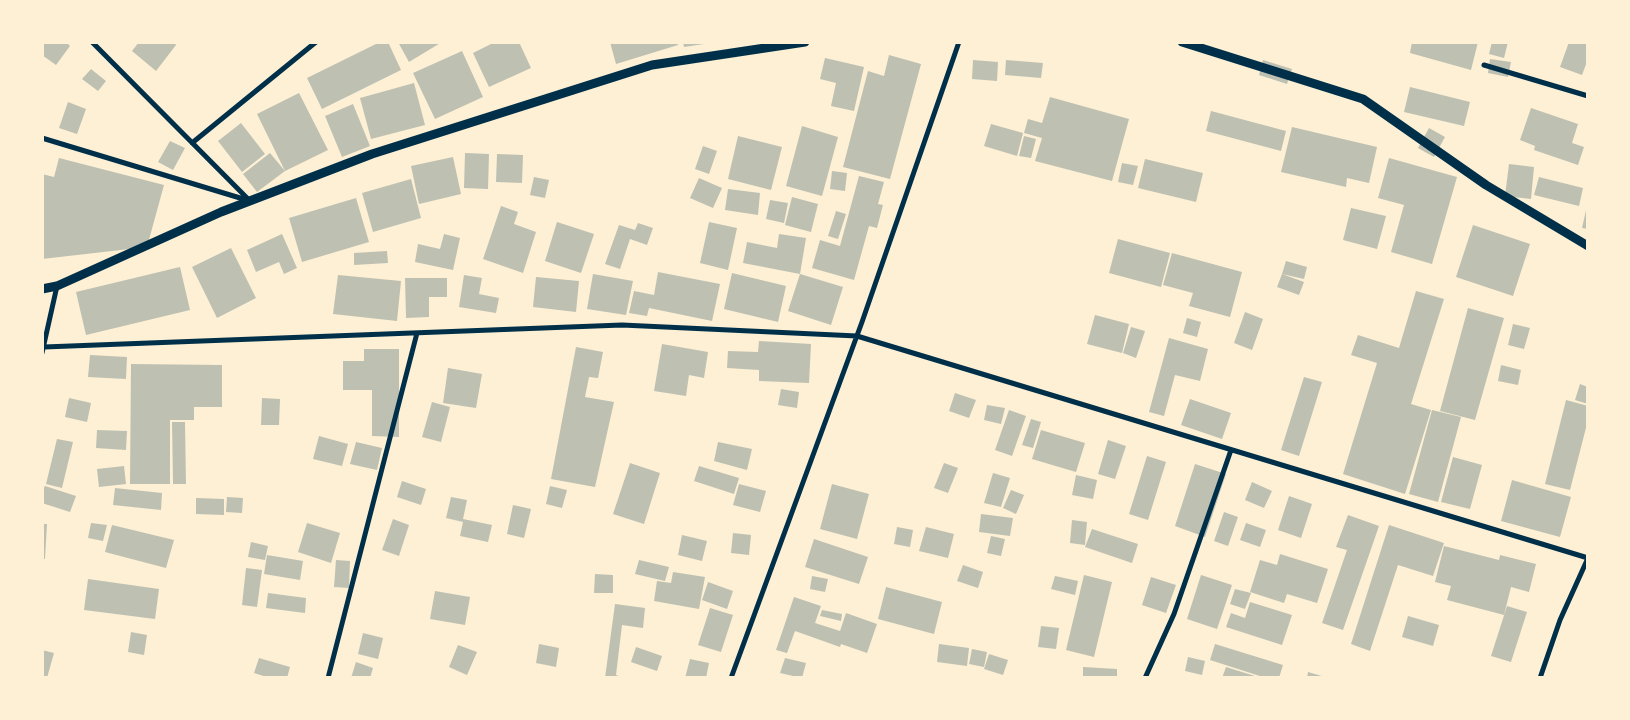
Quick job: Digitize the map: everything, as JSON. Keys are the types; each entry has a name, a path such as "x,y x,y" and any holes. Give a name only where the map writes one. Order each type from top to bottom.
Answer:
{"street":[{"path":"92,42 250,201"},
{"path":"192,144 316,42"},
{"path":"42,289 57,286 221,212 372,154 652,65 805,42"},
{"path":"731,678 857,336 959,42"},
{"path":"1182,42 1363,99 1486,185 1588,246"},
{"path":"1484,65 1588,96"},
{"path":"42,138 250,201"},
{"path":"57,286 43,350 622,325 857,336 1588,558 1560,620 1540,678"},
{"path":"328,678 418,333"},
{"path":"1145,678 1174,614 1231,450"}],"building":[{"path":"42,42 66,42 70,46 56,65 42,55"},
{"path":"139,42 174,42 176,45 156,71 132,51"},
{"path":"380,42 388,42 401,70 322,109 307,78"},
{"path":"398,42 442,42 409,62"},
{"path":"495,42 519,42 531,68 489,87 473,53"},
{"path":"610,42 677,42 678,45 616,64"},
{"path":"683,42 704,42 704,44 684,47"},
{"path":"1412,42 1478,42 1471,70 1410,53"},
{"path":"1492,42 1508,42 1504,58 1489,54"},
{"path":"1569,42 1588,42 1588,59 1582,75 1560,67"},
{"path":"462,51 483,97 435,119 413,73"},
{"path":"889,55 921,64 890,179 843,167 868,71 884,76"},
{"path":"825,58 864,67 854,111 831,106 836,83 820,79"},
{"path":"1490,59 1511,62 1508,77 1488,73"},
{"path":"973,60 998,62 997,81 972,79"},
{"path":"1006,60 1043,63 1041,78 1005,75"},
{"path":"1263,60 1292,69 1287,84 1259,75"},
{"path":"91,69 106,81 98,91 82,79"},
{"path":"414,83 425,125 371,139 360,98"},
{"path":"1410,87 1470,102 1464,126 1404,112"},
{"path":"299,93 328,150 285,171 257,114"},
{"path":"1050,97 1129,119 1112,181 1035,161 1042,138 1024,133 1028,119 1042,123"},
{"path":"68,102 86,109 77,134 59,128"},
{"path":"353,104 370,146 342,157 325,116"},
{"path":"1531,108 1578,124 1572,143 1584,147 1578,165 1534,150 1535,146 1520,140"},
{"path":"1211,111 1286,131 1281,151 1206,131"},
{"path":"241,123 265,154 242,172 218,141"},
{"path":"991,124 1023,133 1017,156 984,146"},
{"path":"802,126 838,137 822,196 786,186"},
{"path":"1292,127 1377,147 1369,183 1347,178 1346,187 1281,172"},
{"path":"1429,128 1445,137 1434,157 1418,148"},
{"path":"738,136 782,147 771,190 728,179"},
{"path":"1024,136 1036,139 1031,158 1019,156"},
{"path":"170,141 185,148 173,170 158,162"},
{"path":"703,146 717,151 709,174 695,169"},
{"path":"270,153 285,171 257,192 243,174"},
{"path":"465,153 489,154 488,189 464,188"},
{"path":"497,154 523,155 522,183 496,182"},
{"path":"453,157 461,194 419,204 411,166"},
{"path":"59,158 164,185 147,247 42,259 42,174 54,177"},
{"path":"1389,158 1457,177 1432,264 1391,252 1404,205 1378,198"},
{"path":"1145,159 1203,173 1196,202 1138,188"},
{"path":"1122,163 1138,166 1133,185 1118,182"},
{"path":"1509,164 1534,167 1531,199 1505,196"},
{"path":"832,171 847,173 845,191 830,189"},
{"path":"859,176 884,182 878,204 883,205 877,228 869,226 854,280 812,268 820,240 840,246"},
{"path":"534,177 549,180 545,198 530,195"},
{"path":"1539,177 1583,188 1579,206 1534,195"},
{"path":"699,178 722,188 713,208 690,198"},
{"path":"411,179 421,218 373,232 362,193"},
{"path":"728,189 760,193 758,215 725,210"},
{"path":"792,197 818,204 811,232 785,225"},
{"path":"356,198 369,242 302,262 289,218"},
{"path":"770,200 788,203 784,223 766,219"},
{"path":"501,206 518,212 514,224 536,232 523,273 483,259"},
{"path":"1588,206 1588,229 1582,228"},
{"path":"1351,208 1386,216 1377,249 1343,240"},
{"path":"836,211 846,214 838,239 828,236"},
{"path":"557,222 594,234 581,273 545,261"},
{"path":"709,222 737,228 728,270 700,263"},
{"path":"638,223 653,228 647,245 630,239 620,269 605,264 619,225 635,230"},
{"path":"1473,225 1530,244 1513,296 1456,277"},
{"path":"282,234 297,268 284,274 279,262 256,272 247,250"},
{"path":"444,234 460,238 453,270 415,262 418,244 440,249"},
{"path":"779,234 806,238 800,274 743,263 747,242 777,248"},
{"path":"1118,239 1170,253 1161,287 1109,273"},
{"path":"231,248 256,298 217,318 192,267"},
{"path":"387,251 388,263 354,265 354,253"},
{"path":"1172,253 1242,272 1230,317 1189,306 1193,293 1163,285"},
{"path":"1286,261 1307,267 1304,279 1282,274"},
{"path":"180,267 190,310 86,335 76,292"},
{"path":"658,272 720,284 712,321 649,308 647,316 629,313 634,291 654,295"},
{"path":"732,273 786,286 778,322 724,309"},
{"path":"593,274 633,281 626,315 587,309"},
{"path":"800,274 843,287 831,325 788,311"},
{"path":"1282,274 1304,282 1299,295 1277,287"},
{"path":"338,275 401,281 397,321 333,314"},
{"path":"464,275 482,278 479,294 499,298 496,313 459,307"},
{"path":"536,277 579,281 576,312 533,307"},
{"path":"405,278 447,278 447,297 429,297 429,317 406,318"},
{"path":"1416,291 1444,299 1411,404 1431,410 1405,494 1343,474 1377,363 1351,355 1358,335 1399,348"},
{"path":"1468,308 1504,318 1475,420 1440,411"},
{"path":"1245,312 1263,319 1252,350 1234,343"},
{"path":"1095,315 1129,324 1122,353 1087,344"},
{"path":"1187,318 1201,322 1197,337 1183,333"},
{"path":"1513,324 1530,328 1524,349 1508,345"},
{"path":"1131,327 1145,331 1136,358 1123,353"},
{"path":"1169,338 1208,349 1200,381 1175,375 1164,416 1149,412"},
{"path":"759,341 811,344 809,383 759,381 759,370 727,368 728,351 758,352"},
{"path":"662,344 708,352 704,378 689,375 686,396 654,391"},
{"path":"576,347 603,352 598,378 589,377 585,397 614,402 595,487 551,479"},
{"path":"364,349 399,349 399,437 372,436 372,390 343,390 343,361 364,361"},
{"path":"90,355 127,357 126,379 88,377"},
{"path":"131,364 222,365 222,407 194,407 194,420 170,420 170,484 130,484"},
{"path":"1501,365 1521,370 1518,385 1498,381"},
{"path":"448,368 482,374 476,408 443,403"},
{"path":"1304,377 1322,382 1299,456 1281,450"},
{"path":"1580,384 1588,387 1588,404 1575,400"},
{"path":"781,389 799,392 797,408 778,405"},
{"path":"955,393 976,400 969,418 949,411"},
{"path":"69,398 91,403 87,422 65,417"},
{"path":"262,398 280,399 279,425 261,425"},
{"path":"1190,399 1231,413 1222,439 1181,425"},
{"path":"1566,400 1588,406 1588,420 1570,490 1545,484"},
{"path":"432,402 450,407 441,442 422,437"},
{"path":"987,405 1005,408 1001,424 984,420"},
{"path":"1009,410 1026,416 1012,456 995,450"},
{"path":"1432,410 1461,417 1438,502 1409,494"},
{"path":"1031,419 1041,422 1033,448 1022,445"},
{"path":"172,422 185,422 186,484 173,484"},
{"path":"97,430 127,431 126,450 96,448"},
{"path":"1041,430 1085,443 1076,472 1032,459"},
{"path":"319,436 348,444 342,466 313,459"},
{"path":"57,439 73,442 62,488 46,484"},
{"path":"1108,440 1126,446 1115,479 1098,474"},
{"path":"356,442 382,448 377,470 350,464"},
{"path":"718,442 752,449 747,470 714,461"},
{"path":"1147,456 1166,462 1148,520 1129,514"},
{"path":"1453,457 1482,465 1470,509 1441,502"},
{"path":"630,463 660,473 644,524 613,514"},
{"path":"944,463 958,468 948,493 934,488"},
{"path":"1195,464 1226,474 1205,537 1175,526"},
{"path":"124,466 126,484 99,487 97,469"},
{"path":"699,466 739,478 734,494 694,481"},
{"path":"993,473 1010,478 1001,507 984,503"},
{"path":"1076,475 1097,480 1093,499 1072,495"},
{"path":"1512,480 1571,497 1560,537 1501,521"},
{"path":"402,481 426,489 421,505 397,497"},
{"path":"1252,482 1272,491 1264,508 1245,500"},
{"path":"739,484 766,491 760,512 733,505"},
{"path":"832,484 869,494 857,539 820,529"},
{"path":"45,486 76,496 70,512 42,503 42,491"},
{"path":"550,486 567,490 562,508 546,504"},
{"path":"115,488 162,493 161,510 113,505"},
{"path":"1011,490 1024,495 1016,514 1003,508"},
{"path":"1289,496 1312,504 1301,538 1278,530"},
{"path":"227,497 243,498 242,513 226,512"},
{"path":"451,497 467,500 463,519 492,525 488,542 460,536 463,522 446,518"},
{"path":"196,498 224,499 224,515 196,514"},
{"path":"513,505 531,509 524,538 507,534"},
{"path":"1224,512 1238,517 1228,546 1214,541"},
{"path":"981,514 1013,518 1010,536 979,532"},
{"path":"1348,515 1379,526 1343,630 1322,623 1347,550 1336,547"},
{"path":"393,519 409,525 399,556 382,550"},
{"path":"1072,520 1087,522 1085,545 1070,543"},
{"path":"91,523 107,525 103,541 88,538"},
{"path":"307,523 340,533 331,563 298,552"},
{"path":"1246,523 1266,530 1260,547 1240,540"},
{"path":"42,524 47,524 45,559 42,559"},
{"path":"112,525 174,540 166,568 105,552"},
{"path":"1389,525 1444,543 1433,576 1398,565 1370,651 1351,644"},
{"path":"897,527 913,530 910,547 894,544"},
{"path":"926,527 954,534 948,558 919,551"},
{"path":"1092,529 1138,544 1132,563 1085,547"},
{"path":"733,533 751,535 749,555 731,553"},
{"path":"682,535 707,541 702,561 678,555"},
{"path":"991,536 1005,539 1001,556 987,553"},
{"path":"814,539 868,557 859,584 805,567"},
{"path":"251,542 268,546 265,560 248,557"},
{"path":"1444,546 1499,560 1500,555 1536,564 1529,592 1511,587 1504,615 1447,600 1451,586 1435,582"},
{"path":"1280,554 1328,569 1317,603 1287,594 1284,603 1250,592 1260,560 1277,565"},
{"path":"267,555 303,561 300,580 264,574"},
{"path":"336,560 350,561 349,588 334,587"},
{"path":"639,560 669,567 665,581 635,574"},
{"path":"963,565 983,572 978,588 957,581"},
{"path":"246,568 262,570 257,607 242,605"},
{"path":"673,572 705,577 699,609 654,601 657,581 671,583"},
{"path":"595,574 613,575 613,593 594,593"},
{"path":"1084,575 1112,582 1094,657 1066,650"},
{"path":"1201,575 1232,585 1217,629 1187,619"},
{"path":"812,576 828,579 825,592 810,589"},
{"path":"1055,576 1078,581 1075,595 1051,589"},
{"path":"1151,577 1176,585 1166,613 1142,605"},
{"path":"88,579 159,589 155,619 84,610"},
{"path":"708,582 733,591 727,609 702,600"},
{"path":"886,587 942,602 934,634 878,619"},
{"path":"1235,589 1251,593 1245,609 1230,604"},
{"path":"435,591 470,597 465,625 430,619"},
{"path":"268,593 306,598 305,613 266,608"},
{"path":"794,597 821,606 815,623 840,631 846,613 877,624 867,653 841,644 840,647 795,631 787,653 776,650"},
{"path":"1250,602 1292,615 1282,645 1226,627 1231,613 1245,618"},
{"path":"615,604 645,608 643,628 622,625 616,675 624,678 605,678"},
{"path":"1507,606 1527,612 1511,662 1491,656"},
{"path":"710,608 733,615 721,652 698,645"},
{"path":"822,610 842,614 841,621 820,616"},
{"path":"1408,616 1439,625 1433,646 1402,637"},
{"path":"1041,626 1059,628 1056,649 1038,647"},
{"path":"131,632 147,635 144,655 128,652"},
{"path":"363,633 383,638 378,659 358,654"},
{"path":"539,644 559,648 556,667 536,663"},
{"path":"939,644 969,648 967,666 937,662"},
{"path":"1215,644 1283,665 1279,678 1266,678 1210,660"},
{"path":"458,645 477,652 467,675 449,667"},
{"path":"636,647 662,656 657,671 631,662"},
{"path":"972,649 987,652 984,667 969,664"},
{"path":"42,650 54,653 47,678 42,678"},
{"path":"989,654 1008,660 1003,675 984,669"},
{"path":"1188,657 1205,661 1202,675 1185,671"},
{"path":"259,658 290,667 287,678 270,678 254,673"},
{"path":"785,658 806,663 802,678 780,673"},
{"path":"690,659 709,663 706,678 685,678"},
{"path":"356,662 373,668 370,678 351,678"},
{"path":"1083,667 1117,669 1117,678 1083,678"},
{"path":"1226,667 1258,677 1258,678 1222,678"},
{"path":"1308,672 1325,677 1325,678 1307,678"}]}
